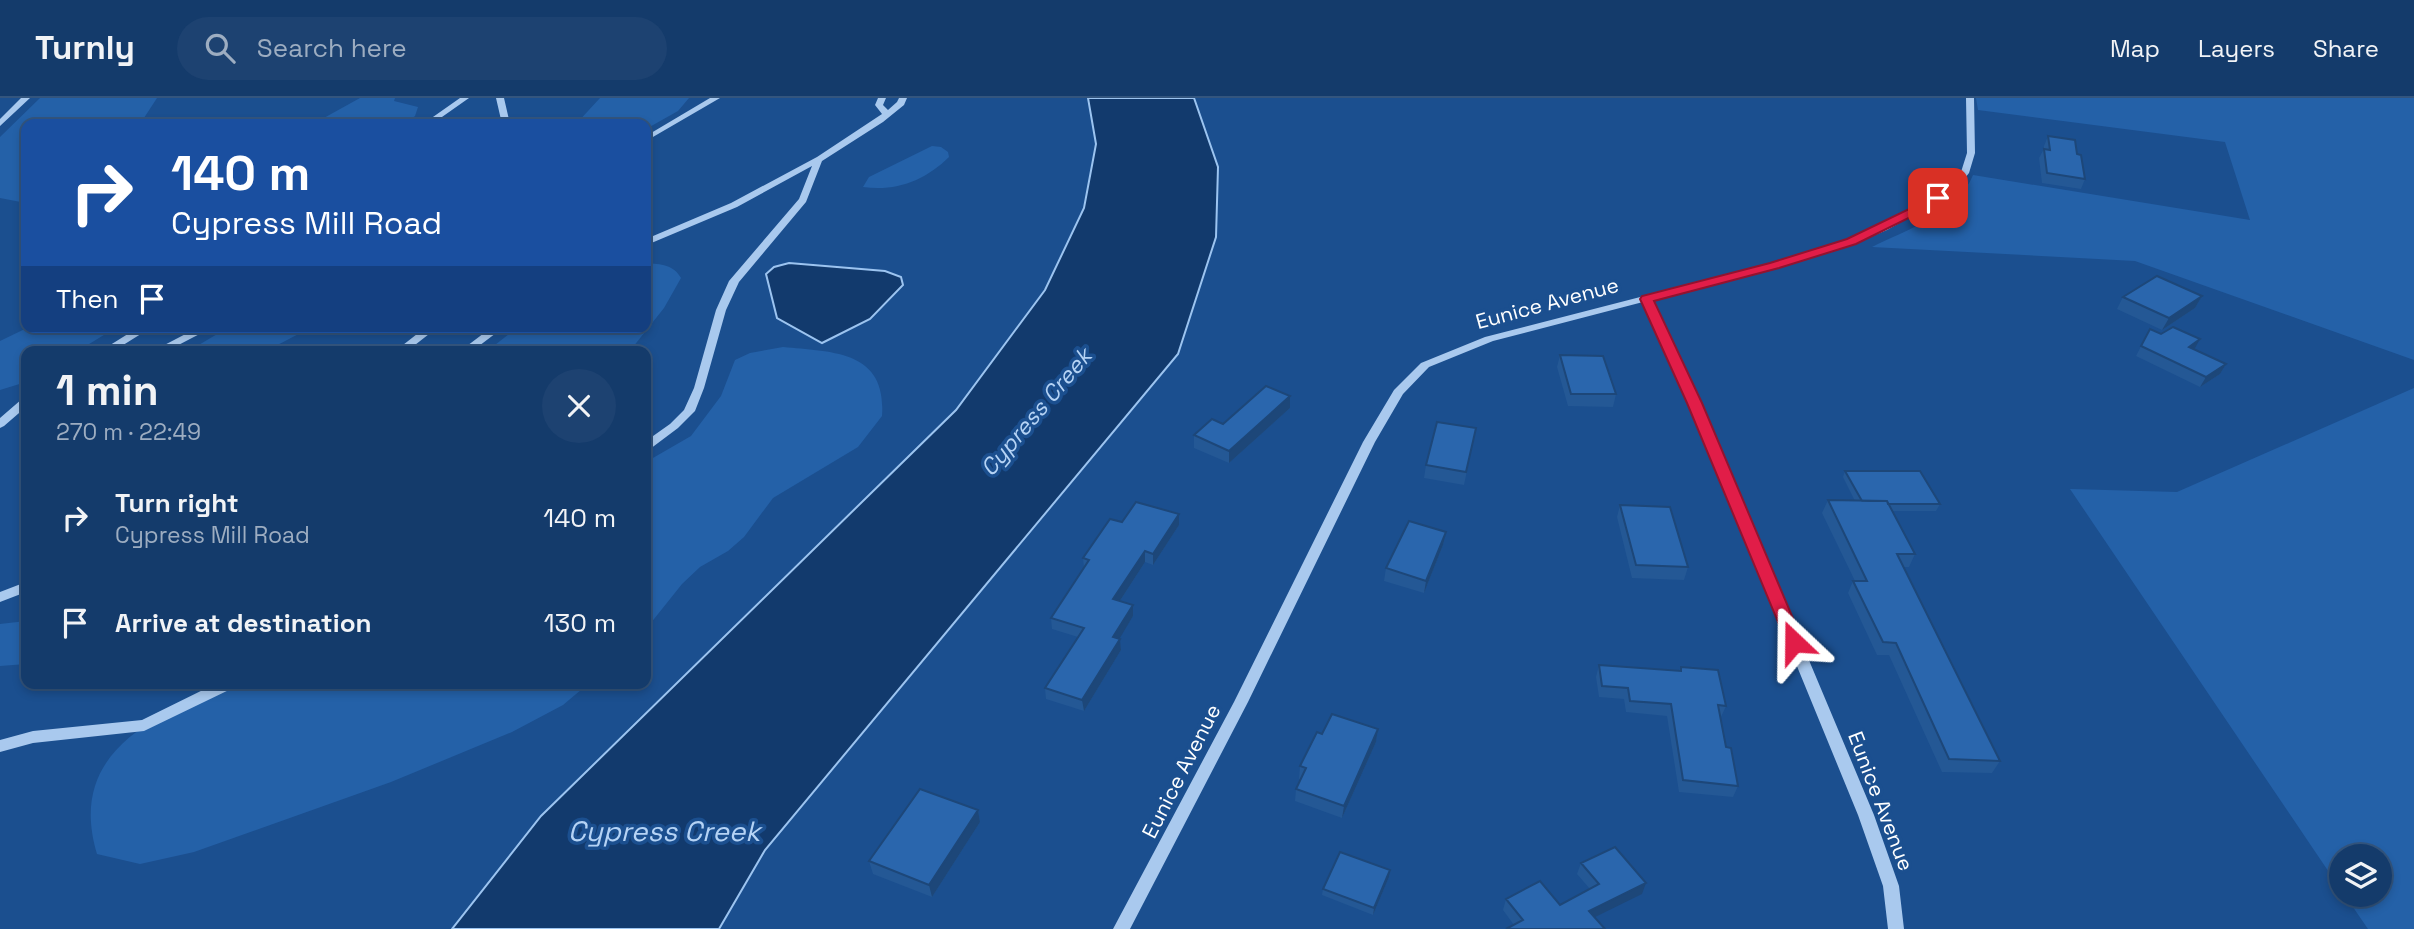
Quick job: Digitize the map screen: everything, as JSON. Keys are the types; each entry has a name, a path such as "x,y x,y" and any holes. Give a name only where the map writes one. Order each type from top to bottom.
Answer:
{"street":[{"path":"0,124 26,98"},
{"path":"434,119 465,98"},
{"path":"500,98 505,119"},
{"path":"651,136 716,98"},
{"path":"883,98 879,105 886,113"},
{"path":"651,240 734,205 823,155 901,103 903,98"},
{"path":"1647,299 1839,246 1927,206 1951,191 1965,173 1970,153 1970,98"},
{"path":"651,442 689,411 699,388 721,310 734,281 803,200 814,165 823,155"},
{"name":"Eunice Avenue","path":"1121,929 1241,702 1350,478 1398,393 1425,365 1445,355 1500,336 1647,299 1695,403 1866,815 1891,886 1896,929"},
{"path":"114,346 137,333"},
{"path":"168,346 196,333"},
{"path":"407,346 425,333"},
{"path":"472,346 491,333"},
{"path":"0,424 21,405"},
{"path":"0,597 21,589"}],"lane":[{"path":"0,746 33,737 144,725 218,689"}],"shaded area":[{"path":"40,98 157,98 143,119 21,119 21,202 0,198 0,137"},
{"path":"360,98 395,98 394,101 418,107 411,119 322,119"},
{"path":"600,98 689,98 678,111 651,126 651,119 581,119"},
{"path":"1976,98 2414,98 2414,360 2135,261 1872,247 1915,227 1943,210 1956,200 1973,175 2250,220 2225,142 1978,110"},
{"path":"932,146 941,147 948,152 949,157 920,178 887,188 863,187 869,177"},
{"path":"651,264 671,268 681,278 651,324"},
{"path":"21,331 21,333 107,333 86,346 21,346 21,384 0,390 0,341"},
{"path":"219,333 300,333 276,346 197,346"},
{"path":"510,333 644,333 634,346 494,346"},
{"path":"783,347 820,351 853,359 866,366 876,378 881,394 882,416 858,447 773,498 744,537 728,551 700,567 682,584 651,623 651,459 691,436 721,396 735,360 750,353"},
{"path":"2414,388 2414,929 2368,929 2353,907 2392,907 2392,844 2329,844 2329,872 2070,489 2177,492"},
{"path":"21,622 21,664 0,666 0,624"},
{"path":"223,689 582,689 563,705 512,732 391,782 194,852 140,864 97,854 91,818 94,788 106,763 125,741 149,723"}],"water":[{"name":"Cypress Creek","path":"1088,98 1194,98 1218,167 1216,237 1178,354 765,850 719,929 452,929 541,816 956,410 1045,290 1084,208 1096,144"},
{"path":"789,263 885,271 901,277 903,285 870,319 822,343 777,318 766,274 774,267"}],"building":[{"path":"2048,136 2075,140 2085,179 2047,173 2044,149 2050,150"},
{"path":"2157,276 2202,296 2169,318 2123,297"},
{"path":"2173,327 2200,339 2189,347 2226,364 2206,377 2141,346 2150,329 2161,334"},
{"path":"1560,355 1603,356 1616,394 1571,394"},
{"path":"1266,386 1290,396 1229,451 1194,435 1212,419 1223,424"},
{"path":"1437,422 1476,428 1466,472 1426,465"},
{"path":"1845,471 1920,471 1940,504 1862,501"},
{"path":"1828,500 1887,501 1915,554 1897,554 2000,761 1949,759 1896,643 1883,642 1853,581 1867,581"},
{"path":"1136,502 1179,514 1153,554 1145,551 1113,599 1133,605 1113,637 1120,639 1082,700 1045,688 1084,628 1051,618 1089,560 1083,558 1110,519 1122,522"},
{"path":"1620,505 1670,507 1688,567 1636,565"},
{"path":"1409,521 1446,532 1426,581 1386,568"},
{"path":"1599,665 1681,671 1681,667 1718,670 1726,706 1718,705 1726,747 1731,748 1738,786 1683,780 1671,704 1630,701 1628,688 1602,686"},
{"path":"1332,714 1378,729 1344,806 1296,789 1306,768 1300,766 1317,732 1322,734"},
{"path":"920,789 978,810 929,885 869,861"},
{"path":"1615,847 1646,883 1589,911 1605,929 1506,929 1523,920 1506,899 1540,881 1560,905 1599,884 1581,863"},
{"path":"1340,852 1390,870 1374,908 1323,889"}],"route":[{"path":"1794,642 1695,403 1647,299 1851,242 1884,228 1938,198"}]}
